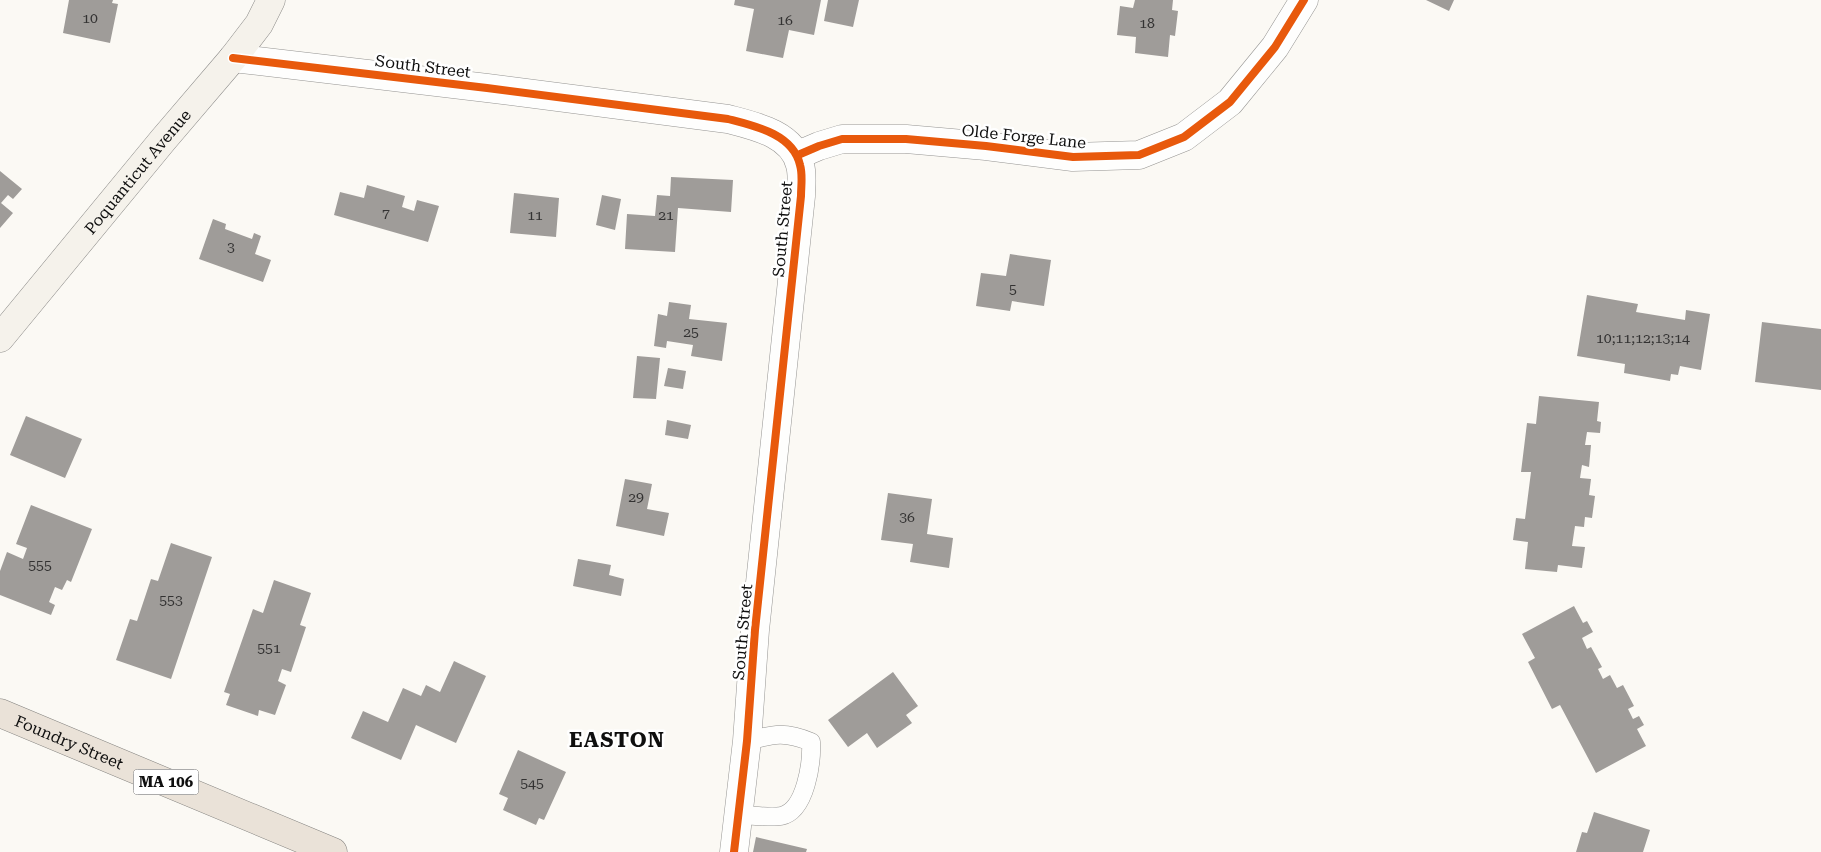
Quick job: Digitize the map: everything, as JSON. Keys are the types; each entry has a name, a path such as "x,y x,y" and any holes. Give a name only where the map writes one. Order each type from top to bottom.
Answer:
{"highway":[{"name":"Foundry Street","path":"0,712 333,852"}],"main road":[{"name":"Poquanticut Avenue","path":"0,338 233,58 259,24 271,0"}],"street":[{"name":"Olde Forge Lane","path":"798,155 842,139 906,138 1074,157 1139,155 1184,136 1230,102 1275,47 1304,0"},
{"name":"South Street","path":"233,58 728,119 758,127 771,133 791,147 798,155 801,168 801,196 755,630 747,741 734,852"}],"lane":[{"path":"738,815 782,816 797,805 807,783 812,757 811,742 796,735 774,734 747,741"}],"building":[{"path":"69,0 113,0 112,3 118,4 110,43 63,33"},
{"path":"735,0 821,0 814,35 789,30 783,58 746,51 754,9 734,5"},
{"path":"828,0 859,0 853,27 824,21"},
{"path":"1135,0 1173,0 1172,10 1178,11 1175,36 1170,35 1168,57 1135,53 1136,37 1117,35 1120,6 1133,8"},
{"path":"1426,0 1454,0 1449,11"},
{"path":"0,171 22,189 13,199 8,195 1,203 13,213 0,228"},
{"path":"671,177 733,180 731,212 678,208 675,252 625,249 627,214 655,216 657,195 670,196"},
{"path":"367,185 405,196 402,207 414,211 417,200 439,206 428,242 334,215 340,192 364,198"},
{"path":"514,193 559,198 556,237 510,233"},
{"path":"602,195 621,199 615,230 596,225"},
{"path":"213,219 226,224 225,229 252,239 254,233 261,236 255,254 271,260 263,282 199,259"},
{"path":"1010,254 1051,260 1044,306 1012,301 1010,311 976,306 981,273 1006,276"},
{"path":"1587,295 1638,304 1636,312 1685,320 1686,310 1710,314 1701,370 1680,366 1678,375 1671,374 1670,381 1624,373 1625,364 1577,356"},
{"path":"669,302 691,305 689,319 727,323 722,361 691,356 693,345 667,341 666,348 654,346 658,314 667,316"},
{"path":"1762,322 1821,329 1821,390 1755,382"},
{"path":"637,356 660,358 656,399 633,398"},
{"path":"668,368 686,371 683,389 664,386"},
{"path":"1539,396 1599,402 1597,421 1601,422 1600,433 1587,432 1585,445 1591,445 1589,467 1582,465 1580,478 1591,479 1589,495 1595,496 1592,518 1585,517 1584,527 1575,526 1572,546 1585,547 1582,568 1558,565 1557,572 1525,569 1528,542 1513,540 1516,518 1525,519 1531,472 1521,472 1527,423 1536,424"},
{"path":"26,416 82,439 65,478 10,455"},
{"path":"667,420 691,425 688,439 665,435"},
{"path":"625,479 652,484 647,509 669,513 664,536 616,526"},
{"path":"888,493 932,499 927,534 953,538 949,568 910,562 913,544 881,540"},
{"path":"31,505 92,529 71,582 67,580 62,590 55,587 49,602 55,605 51,615 0,595 0,571 7,552 23,559 27,548 16,544"},
{"path":"171,543 212,557 171,679 116,660 130,619 137,621 151,579 158,581"},
{"path":"578,559 611,565 609,575 624,579 621,596 573,586"},
{"path":"274,580 311,593 300,625 306,627 291,672 282,669 278,681 286,685 275,715 259,710 258,716 226,705 230,694 224,692 253,609 263,613"},
{"path":"1574,606 1583,623 1587,621 1593,632 1582,638 1587,649 1591,647 1602,667 1598,669 1603,679 1610,675 1617,688 1623,685 1634,706 1628,709 1633,719 1639,716 1644,725 1637,729 1646,746 1596,773 1560,705 1552,709 1528,662 1535,658 1522,634"},
{"path":"454,661 486,676 456,743 416,725 401,760 351,738 363,711 388,722 403,688 421,696 426,685 440,692"},
{"path":"893,672 918,706 906,715 912,723 877,748 867,733 848,747 828,720"},
{"path":"518,750 566,772 544,820 539,818 536,825 503,810 508,798 499,794"},
{"path":"1594,812 1650,830 1643,852 1576,852 1582,832 1587,833"},
{"path":"756,837 807,849 806,852 753,852"}],"cycle path":[{"path":"798,155 842,139 906,139 986,146 1073,157 1139,155 1184,137 1230,102 1275,47 1304,0"},
{"path":"233,58 728,119 772,133 790,146 796,154 801,173 801,196 755,630 747,741 734,852"}],"district":[{"name":"EASTON","path":"617,740"}]}
